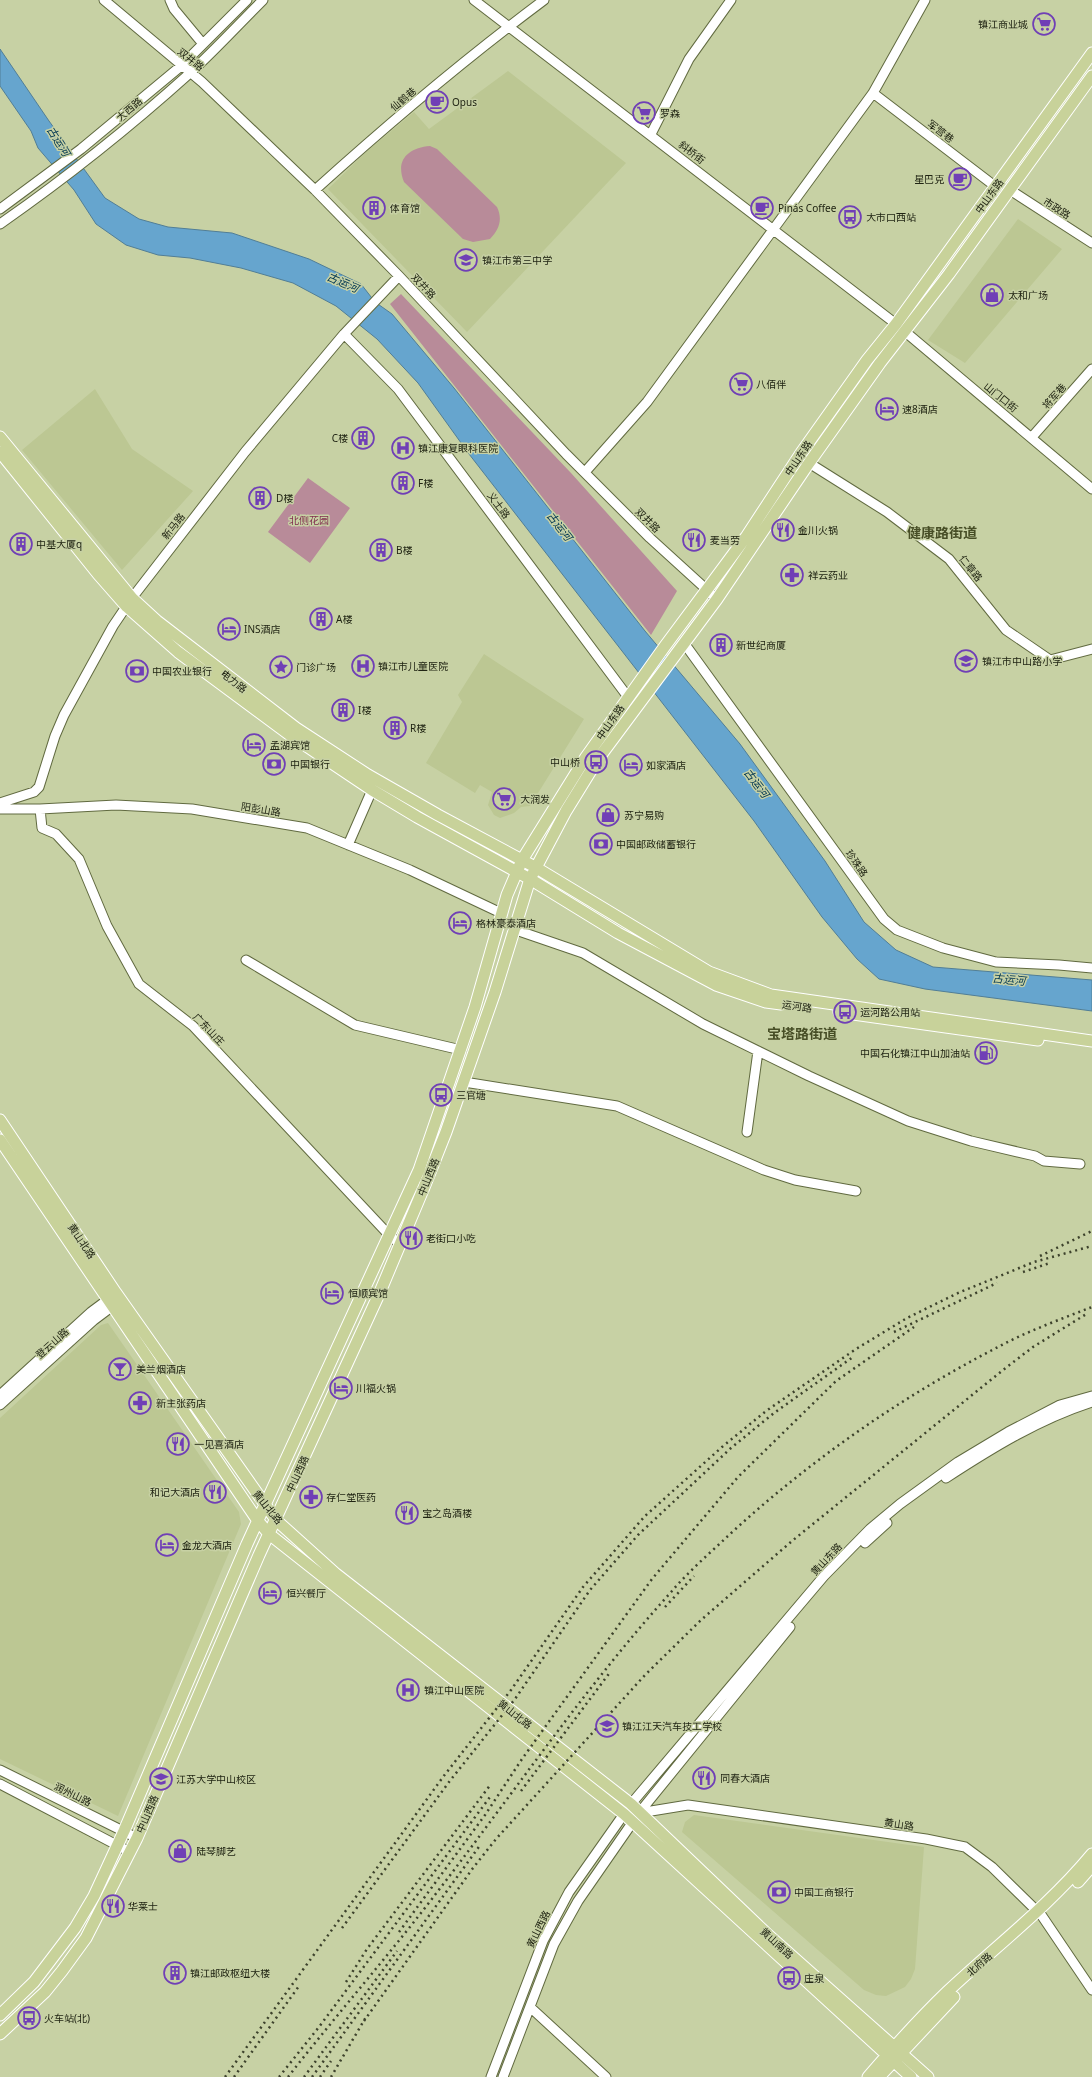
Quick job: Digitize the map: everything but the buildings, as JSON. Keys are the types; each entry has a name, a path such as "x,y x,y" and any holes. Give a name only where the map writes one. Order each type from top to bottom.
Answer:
{"main road":[{"name":"中山东路","path":"517,872 522,860 586,757 628,697 746,537 801,453 862,366 896,324 1092,53"},
{"name":"中山东路","path":"530,879 566,811 598,759 642,698 717,600 809,463 880,363 905,332 1010,190 1092,76"},
{"name":"电力路","path":"0,437 129,602 157,621 296,728 391,788 535,867"},
{"name":"电力路","path":"0,452 98,574 129,602 178,652 238,697 372,790 517,872"},
{"name":"运河路","path":"535,867 709,972 771,995 1092,1041"},
{"name":"运河路","path":"517,872 618,933 716,985 766,1002 1092,1048"},
{"name":"中山西路","path":"0,2015 34,1982 75,1928 94,1896 124,1831 258,1521 418,1170 461,1050 501,913 517,872"},
{"name":"中山西路","path":"0,2034 29,2008 62,1971 86,1938 137,1838 269,1534 400,1244 446,1132 495,992 513,929 530,879"},
{"name":"黄山北路","path":"0,1120 114,1300 258,1521 269,1534 632,1813"},
{"name":"黄山北路","path":"0,1140 114,1300 276,1520 336,1574 632,1813"},
{"name":"黄山南路","path":"632,1813 765,1932 893,2054 911,2077"},
{"name":"北府路","path":"1040,1914 1092,1854"},
{"name":"北府路","path":"868,2077 951,2000 1040,1914 1078,1882 1092,1866"},
{"name":"黄山南路","path":"893,2054 928,2077"},
{"name":"北府路","path":"880,2077 893,2054"}],"street":[{"name":"双井路","path":"104,0 181,66 202,82 315,190 585,472 717,600"},
{"path":"170,0 174,9 203,44"},
{"name":"大西路","path":"0,210 81,149 181,66 246,0"},
{"name":"大西路","path":"0,224 46,192 190,73 263,0"},
{"name":"斜桥街","path":"474,0 651,134 896,324"},
{"name":"仙鹤巷","path":"315,190 361,148 480,48 509,28 544,0"},
{"path":"585,472 647,402 772,228 873,93 924,0"},
{"path":"651,134 688,59 727,2"},
{"name":"军营巷","path":"873,93 996,186"},
{"name":"市政路","path":"1010,190 1092,244"},
{"name":"新马路","path":"0,803 34,792 39,787 55,736 64,715 113,626 129,602 245,452 344,334 399,276"},
{"name":"山门口街","path":"896,324 1092,489"},
{"name":"义土路","path":"344,334 398,389 628,697"},
{"name":"将军巷","path":"1032,437 1092,369"},
{"name":"仁章路","path":"809,463 887,512 949,559 1006,630 1050,660 1092,649"},
{"name":"珍珠路","path":"684,643 884,919 897,930 944,948 996,962 1092,968"},
{"path":"348,845 372,790"},
{"name":"阳彭山路","path":"0,809 40,809 116,805 192,809 307,828 410,870 501,913"},
{"name":"广东山庄","path":"40,809 42,828 56,834 79,859 107,926 139,984 193,1026 389,1235 400,1244"},
{"path":"513,929 583,953 703,1024 908,1121 971,1141 1035,1156 1044,1161 1080,1164"},
{"path":"246,960 355,1025 461,1050"},
{"path":"747,1132 758,1051"},
{"path":"464,1082 617,1106 764,1170 795,1180 856,1191"},
{"name":"登云山路","path":"0,1395 91,1312 114,1300"},
{"name":"登云山路","path":"0,1405 114,1300"},
{"name":"黄山东路","path":"632,1813 824,1576 870,1529 900,1504 958,1462 1008,1432 1060,1405 1092,1396"},
{"name":"黄山东路","path":"632,1813 829,1580 872,1536 935,1486 1015,1435 1064,1411 1092,1402"},
{"name":"润州山路","path":"0,1770 137,1838"},
{"path":"0,1784 130,1852"},
{"name":"黄山路","path":"632,1813 688,1805 926,1839 964,1847 992,1867 1040,1914 1092,1990"},
{"name":"黄山西路","path":"503,2077 554,1944 578,1901 632,1813"},
{"name":"黄山西路","path":"491,2077 543,1941 569,1892 632,1813"},
{"path":"530,2007 606,2077"}],"shaded area":[{"name":"镇江市第三中学","path":"508,71 626,163 467,332 328,189 366,152 414,112 429,129"},
{"name":"太和广场","path":"1018,219 1062,249 965,363 928,340"},
{"path":"95,389 132,449 193,491 122,570 22,450"},
{"path":"484,654 584,719 530,806 521,807 514,813 500,818 494,815 488,805 492,792 480,785 475,793 426,763 462,702 458,695"},
{"path":"108,1323 239,1512 241,1524 118,1816 0,1759 0,1418 101,1325"},
{"path":"694,1815 924,1847 915,1969 911,1979 905,1987 886,1996 876,1995 864,1990 682,1832 685,1822"}],"green space":[{"path":"430,146 437,149 497,207 500,220 496,232 490,239 473,242 463,239 404,182 401,167 405,156 415,149"},
{"path":"401,294 571,473 677,591 651,635 390,304"},
{"name":"北侧花园","path":"308,478 350,508 310,563 268,532"}],"water":[{"name":"古运河","path":"0,49 49,121 105,198 139,219 168,227 232,233 309,259 361,284 375,302 392,314 454,388 645,631 740,744 825,861 864,922 896,950 933,967 1092,980 1092,1011 925,989 879,979 857,959 822,917 754,821 469,454 418,383 377,339 336,306 293,283 241,268 190,258 158,255 126,245 96,224 74,190 38,148 31,131 0,86"}],"railway":[{"path":"1040,1256 1092,1231"},
{"path":"225,2077 443,1777 511,1690 583,1587 645,1516 722,1447 766,1411 856,1349 907,1318 958,1293 1034,1262 1092,1246"},
{"path":"1023,1272 1050,1263"},
{"path":"894,1332 997,1283"},
{"path":"288,2077 420,1914 610,1663 685,1576 791,1481 857,1432 891,1409 962,1366 1009,1341 1092,1307"},
{"path":"364,2021 473,1868 496,1839 645,1675 701,1620 792,1541 1003,1370 1033,1347 1088,1313"},
{"path":"399,1932 485,1815 522,1759 652,1579 738,1477 836,1381 914,1327"},
{"path":"342,1928 449,1782 515,1699 590,1590 638,1535 731,1448 774,1413 853,1357"},
{"path":"665,1607 694,1576"},
{"path":"521,1791 611,1671"},
{"path":"346,1982 367,1949 491,1784"},
{"path":"279,2077 319,2027 490,1797"},
{"path":"312,2077 481,1844"},
{"path":"304,2077 397,1951"},
{"path":"234,2077 299,1986"},
{"path":"331,2077 366,2017"},
{"path":"320,2077 331,2061"}],"place":[{"name":"镇江商业城","path":"1044,24"},
{"name":"Opus","path":"437,102"},
{"name":"罗森","path":"644,113"},
{"name":"星巴克","path":"960,179"},
{"name":"体育馆","path":"374,208"},
{"name":"Pinás Coffee","path":"762,208"},
{"name":"大市口西站","path":"850,217"},
{"name":"镇江市第三中学","path":"466,260"},
{"name":"太和广场","path":"992,295"},
{"name":"八佰伴","path":"741,384"},
{"name":"速8酒店","path":"887,409"},
{"name":"C楼","path":"363,438"},
{"name":"镇江康复眼科医院","path":"403,448"},
{"name":"F楼","path":"403,483"},
{"name":"D楼","path":"260,498"},
{"name":"金川火锅","path":"783,530"},
{"name":"麦当劳","path":"694,540"},
{"name":"中基大厦q","path":"21,544"},
{"name":"B楼","path":"381,550"},
{"name":"祥云药业","path":"792,575"},
{"name":"A楼","path":"321,619"},
{"name":"INS酒店","path":"229,629"},
{"name":"新世纪商厦","path":"721,645"},
{"name":"镇江市中山路小学","path":"966,661"},
{"name":"镇江市儿童医院","path":"363,666"},
{"name":"门诊广场","path":"281,667"},
{"name":"中国农业银行","path":"137,671"},
{"name":"I楼","path":"343,710"},
{"name":"R楼","path":"395,728"},
{"name":"孟湖宾馆","path":"254,745"},
{"name":"中山桥","path":"596,762"},
{"name":"中国银行","path":"274,764"},
{"name":"如家酒店","path":"631,765"},
{"name":"大润发","path":"504,799"},
{"name":"苏宁易购","path":"608,815"},
{"name":"中国邮政储蓄银行","path":"601,844"},
{"name":"格林豪泰酒店","path":"460,923"},
{"name":"运河路公用站","path":"845,1012"},
{"name":"中国石化镇江中山加油站","path":"986,1053"},
{"name":"三官塘","path":"441,1095"},
{"name":"老街口小吃","path":"411,1238"},
{"name":"恒顺宾馆","path":"332,1293"},
{"name":"美兰烟酒店","path":"120,1369"},
{"name":"川福火锅","path":"341,1388"},
{"name":"新主张药店","path":"140,1403"},
{"name":"一见喜酒店","path":"178,1444"},
{"name":"和记大酒店","path":"215,1492"},
{"name":"存仁堂医药","path":"311,1497"},
{"name":"宝之岛酒楼","path":"407,1513"},
{"name":"金龙大酒店","path":"167,1545"},
{"name":"恒兴餐厅","path":"270,1593"},
{"name":"镇江中山医院","path":"408,1690"},
{"name":"镇江江天汽车技工学校","path":"607,1726"},
{"name":"同春大酒店","path":"704,1778"},
{"name":"江苏大学中山校区","path":"161,1779"},
{"name":"陆琴脚艺","path":"180,1851"},
{"name":"中国工商银行","path":"779,1892"},
{"name":"华莱士","path":"113,1906"},
{"name":"镇江邮政枢纽大楼","path":"175,1973"},
{"name":"庄泉","path":"789,1978"},
{"name":"火车站(北)","path":"29,2018"}],"district":[{"name":"健康路街道","path":"942,532"},
{"name":"宝塔路街道","path":"802,1033"}]}
